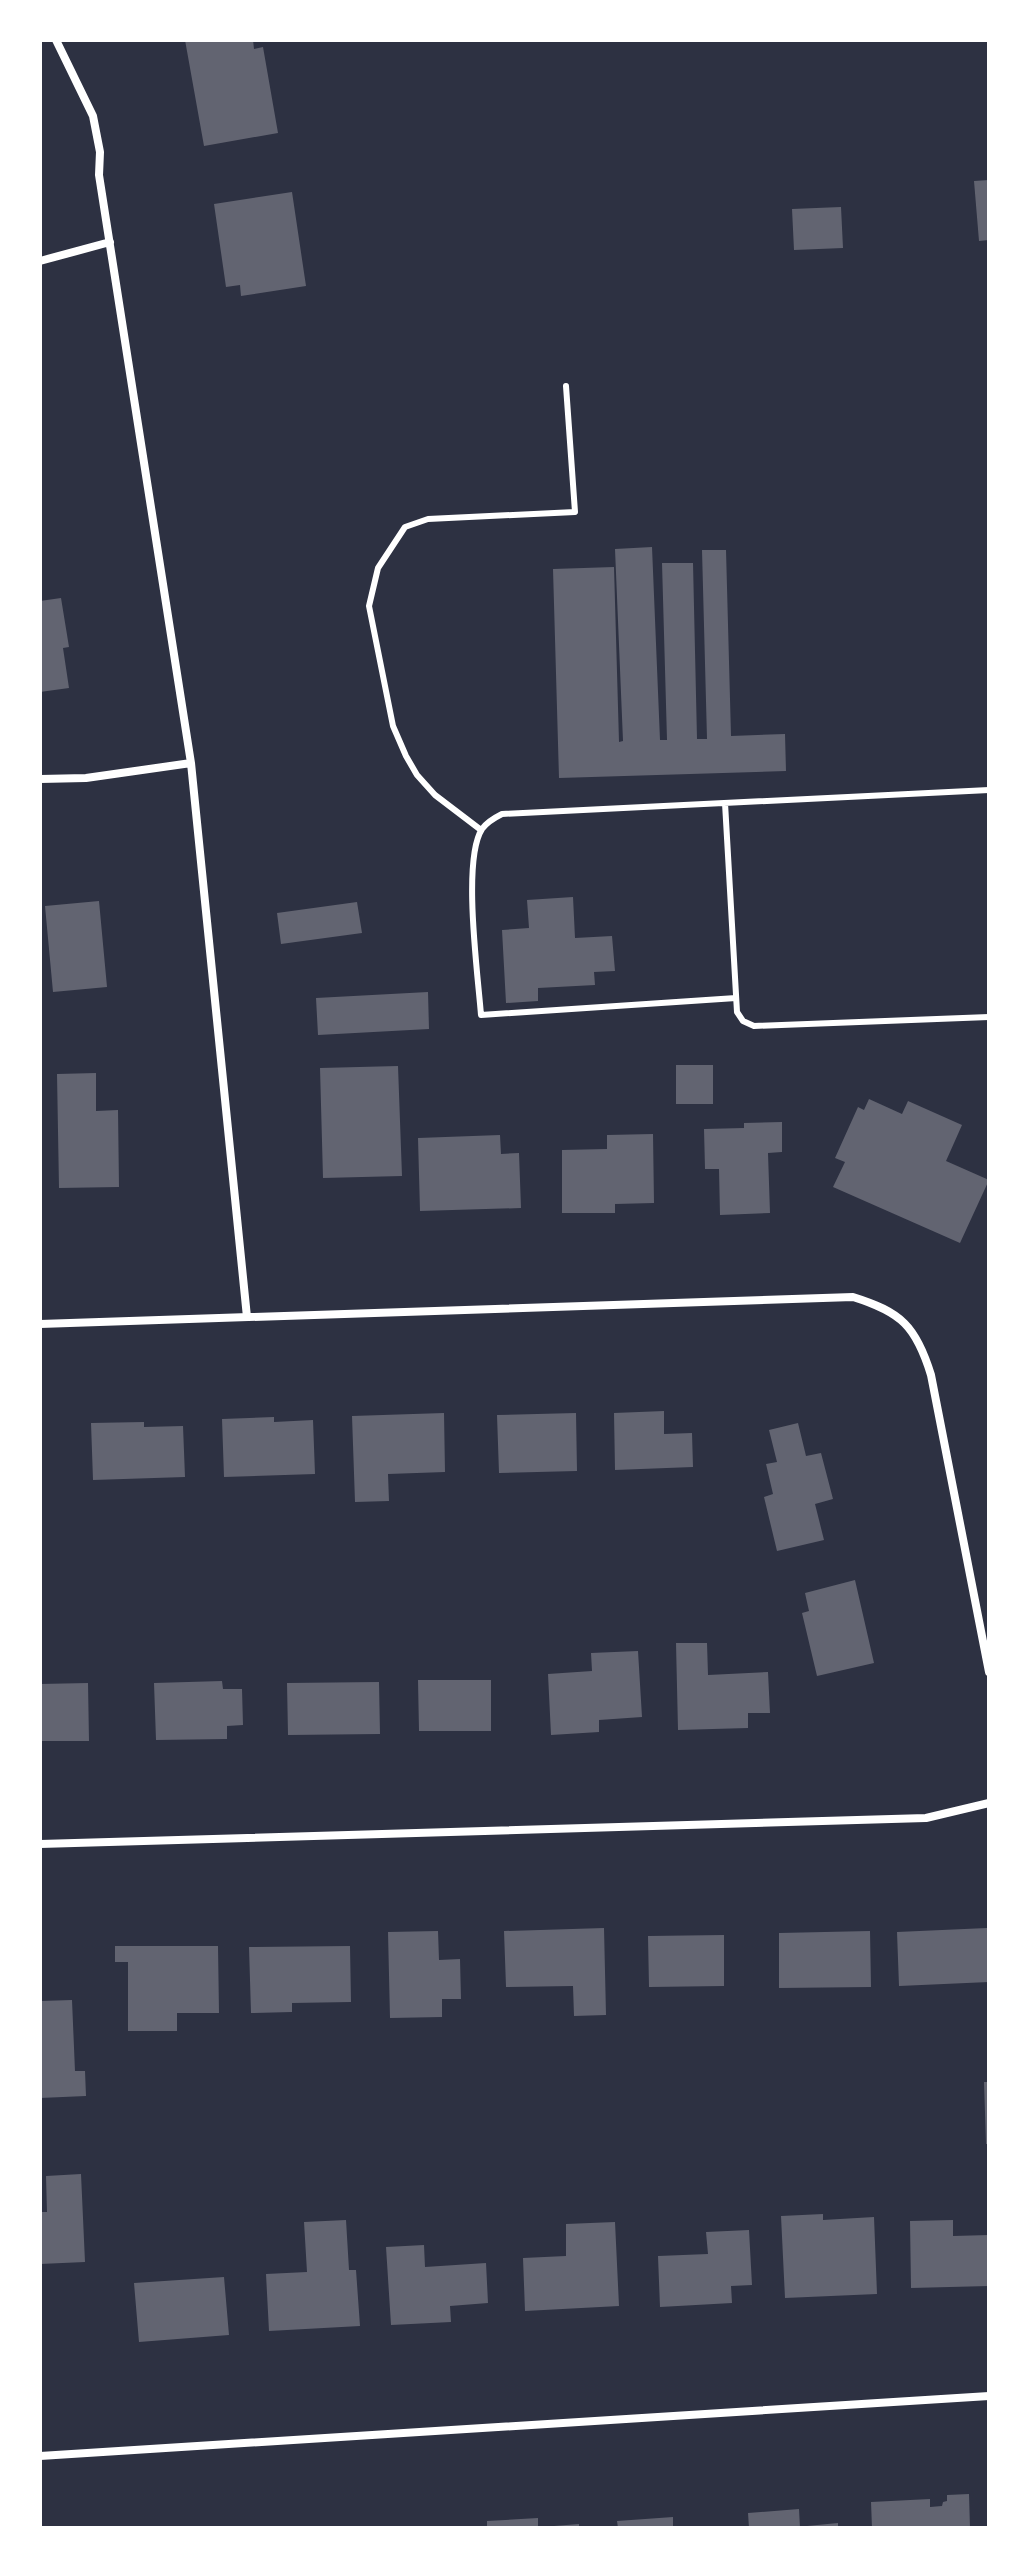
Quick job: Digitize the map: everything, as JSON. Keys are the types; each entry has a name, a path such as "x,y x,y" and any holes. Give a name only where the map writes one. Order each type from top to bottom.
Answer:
{"street":[{"path":"56,40 93,116 100,152 99,175 191,763 247,1317"},
{"path":"40,261 110,242"},
{"path":"40,779 86,778 191,763"},
{"path":"40,1324 853,1297 883,1307 906,1324 923,1349 931,1375 989,1672"},
{"path":"40,1844 926,1818 989,1803"},
{"path":"40,2456 989,2396"}],"lane":[{"path":"481,830 435,795 417,775 406,756 393,726 369,606 378,568 405,527 428,519 575,512 566,386"},
{"path":"736,998 481,1015 471,867 481,830 490,820 502,814 989,790"},
{"path":"725,803 737,1012 743,1021 754,1026 989,1017"}],"building":[{"path":"185,40 253,40 254,49 263,47 278,133 204,146"},
{"path":"989,180 989,240 979,241 974,181"},
{"path":"292,192 306,286 241,296 240,285 226,287 214,204"},
{"path":"841,207 843,248 794,250 792,209"},
{"path":"652,547 660,740 667,740 662,563 693,563 697,739 707,739 702,550 726,550 731,736 785,734 786,771 559,778 553,569 614,567 619,742 623,741 615,549"},
{"path":"61,598 69,647 63,648 69,688 40,692 40,601"},
{"path":"573,897 575,938 612,936 615,971 594,972 595,985 538,988 538,1001 506,1003 502,930 529,928 527,900"},
{"path":"99,901 107,987 53,992 45,906"},
{"path":"357,902 362,933 281,944 277,913"},
{"path":"428,992 429,1029 318,1035 316,998"},
{"path":"676,1065 713,1065 713,1104 676,1104"},
{"path":"398,1066 402,1176 323,1178 320,1068"},
{"path":"96,1073 96,1111 118,1110 119,1187 59,1188 57,1074"},
{"path":"869,1099 902,1114 908,1101 962,1125 946,1161 989,1180 960,1243 833,1187 845,1162 835,1158 858,1107 864,1110"},
{"path":"782,1122 782,1152 768,1153 770,1213 720,1215 719,1169 705,1169 704,1129 744,1128 744,1123"},
{"path":"653,1134 654,1203 615,1204 615,1213 562,1213 562,1150 607,1149 607,1135"},
{"path":"500,1135 501,1154 519,1153 521,1208 420,1211 418,1138"},
{"path":"664,1411 664,1434 692,1433 693,1467 615,1470 614,1413"},
{"path":"444,1413 445,1472 388,1474 389,1501 355,1502 352,1416"},
{"path":"576,1413 577,1471 499,1473 497,1415"},
{"path":"274,1417 274,1422 313,1420 315,1474 224,1477 222,1419"},
{"path":"144,1422 144,1427 183,1426 185,1477 93,1480 91,1423"},
{"path":"798,1423 806,1456 821,1453 833,1499 815,1504 824,1540 777,1551 764,1497 773,1494 766,1464 777,1462 769,1430"},
{"path":"855,1580 874,1663 817,1676 802,1613 809,1611 805,1593"},
{"path":"676,1643 707,1643 708,1675 768,1672 770,1713 748,1713 748,1728 678,1730"},
{"path":"638,1651 642,1717 599,1720 599,1732 551,1735 548,1674 592,1671 591,1653"},
{"path":"418,1680 491,1680 491,1731 419,1731"},
{"path":"222,1681 223,1689 242,1689 243,1725 227,1726 227,1739 156,1740 154,1683"},
{"path":"379,1682 380,1734 288,1735 287,1683"},
{"path":"88,1683 89,1741 40,1741 40,1684"},
{"path":"604,1928 606,2015 574,2016 573,1986 506,1987 504,1931"},
{"path":"987,1928 989,1982 899,1986 897,1932"},
{"path":"438,1931 439,1960 460,1959 461,1999 442,1999 442,2017 390,2018 388,1932"},
{"path":"870,1931 871,1987 779,1988 779,1933"},
{"path":"724,1935 724,1986 649,1987 648,1936"},
{"path":"115,1946 218,1946 219,2013 177,2013 177,2031 128,2031 128,1962 115,1962"},
{"path":"350,1946 351,2002 292,2003 292,2012 251,2013 249,1947"},
{"path":"72,2000 75,2071 85,2071 86,2096 40,2098 40,2001"},
{"path":"984,2082 989,2082 989,2144 986,2144"},
{"path":"81,2174 85,2262 40,2264 40,2212 47,2212 46,2176"},
{"path":"823,2214 823,2220 874,2217 877,2294 785,2298 781,2216"},
{"path":"346,2220 349,2270 356,2270 360,2326 269,2331 266,2274 307,2272 304,2222"},
{"path":"953,2220 953,2236 989,2235 989,2286 911,2288 910,2221"},
{"path":"615,2222 619,2306 525,2311 523,2258 566,2256 566,2224"},
{"path":"749,2230 752,2285 731,2286 732,2303 660,2307 658,2256 708,2254 706,2232"},
{"path":"424,2245 425,2267 486,2263 488,2303 450,2306 451,2322 391,2325 386,2247"},
{"path":"224,2277 229,2335 139,2342 134,2283"},
{"path":"969,2494 970,2528 872,2528 871,2502 930,2499 930,2507 942,2506 947,2501 947,2495"},
{"path":"799,2509 800,2528 749,2528 748,2513"},
{"path":"673,2517 673,2528 618,2528 617,2521"},
{"path":"538,2518 538,2528 487,2528 487,2521"},
{"path":"838,2523 838,2528 807,2528 807,2526"},
{"path":"579,2524 579,2528 554,2526"}]}
